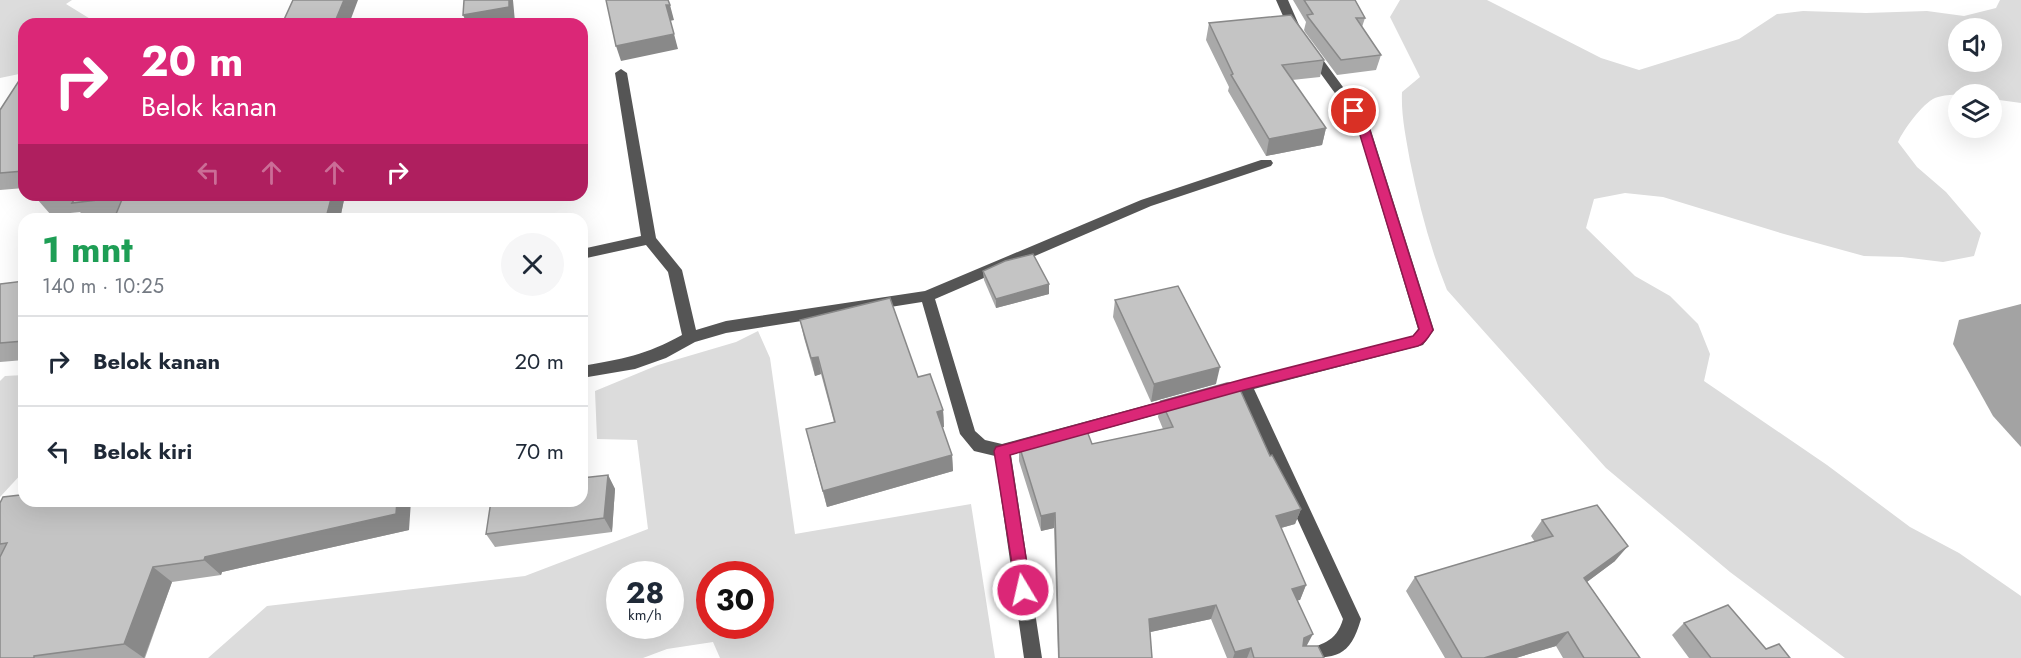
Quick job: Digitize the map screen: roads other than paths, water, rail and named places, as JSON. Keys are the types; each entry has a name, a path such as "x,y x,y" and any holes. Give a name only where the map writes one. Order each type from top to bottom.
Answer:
{"street":[{"path":"1282,0 1297,34 1362,121 1426,330 1418,340 1238,386 1352,619 1348,636 1330,652 1306,658"},
{"path":"621,72 649,239 675,270 690,338"},
{"path":"588,371 635,363 662,354 690,338 726,327 927,296 1146,203 1266,163"},
{"path":"588,253 649,239"},
{"path":"927,296 968,434 980,446 1002,451 1186,400"},
{"path":"1002,451 1033,658"}]}
